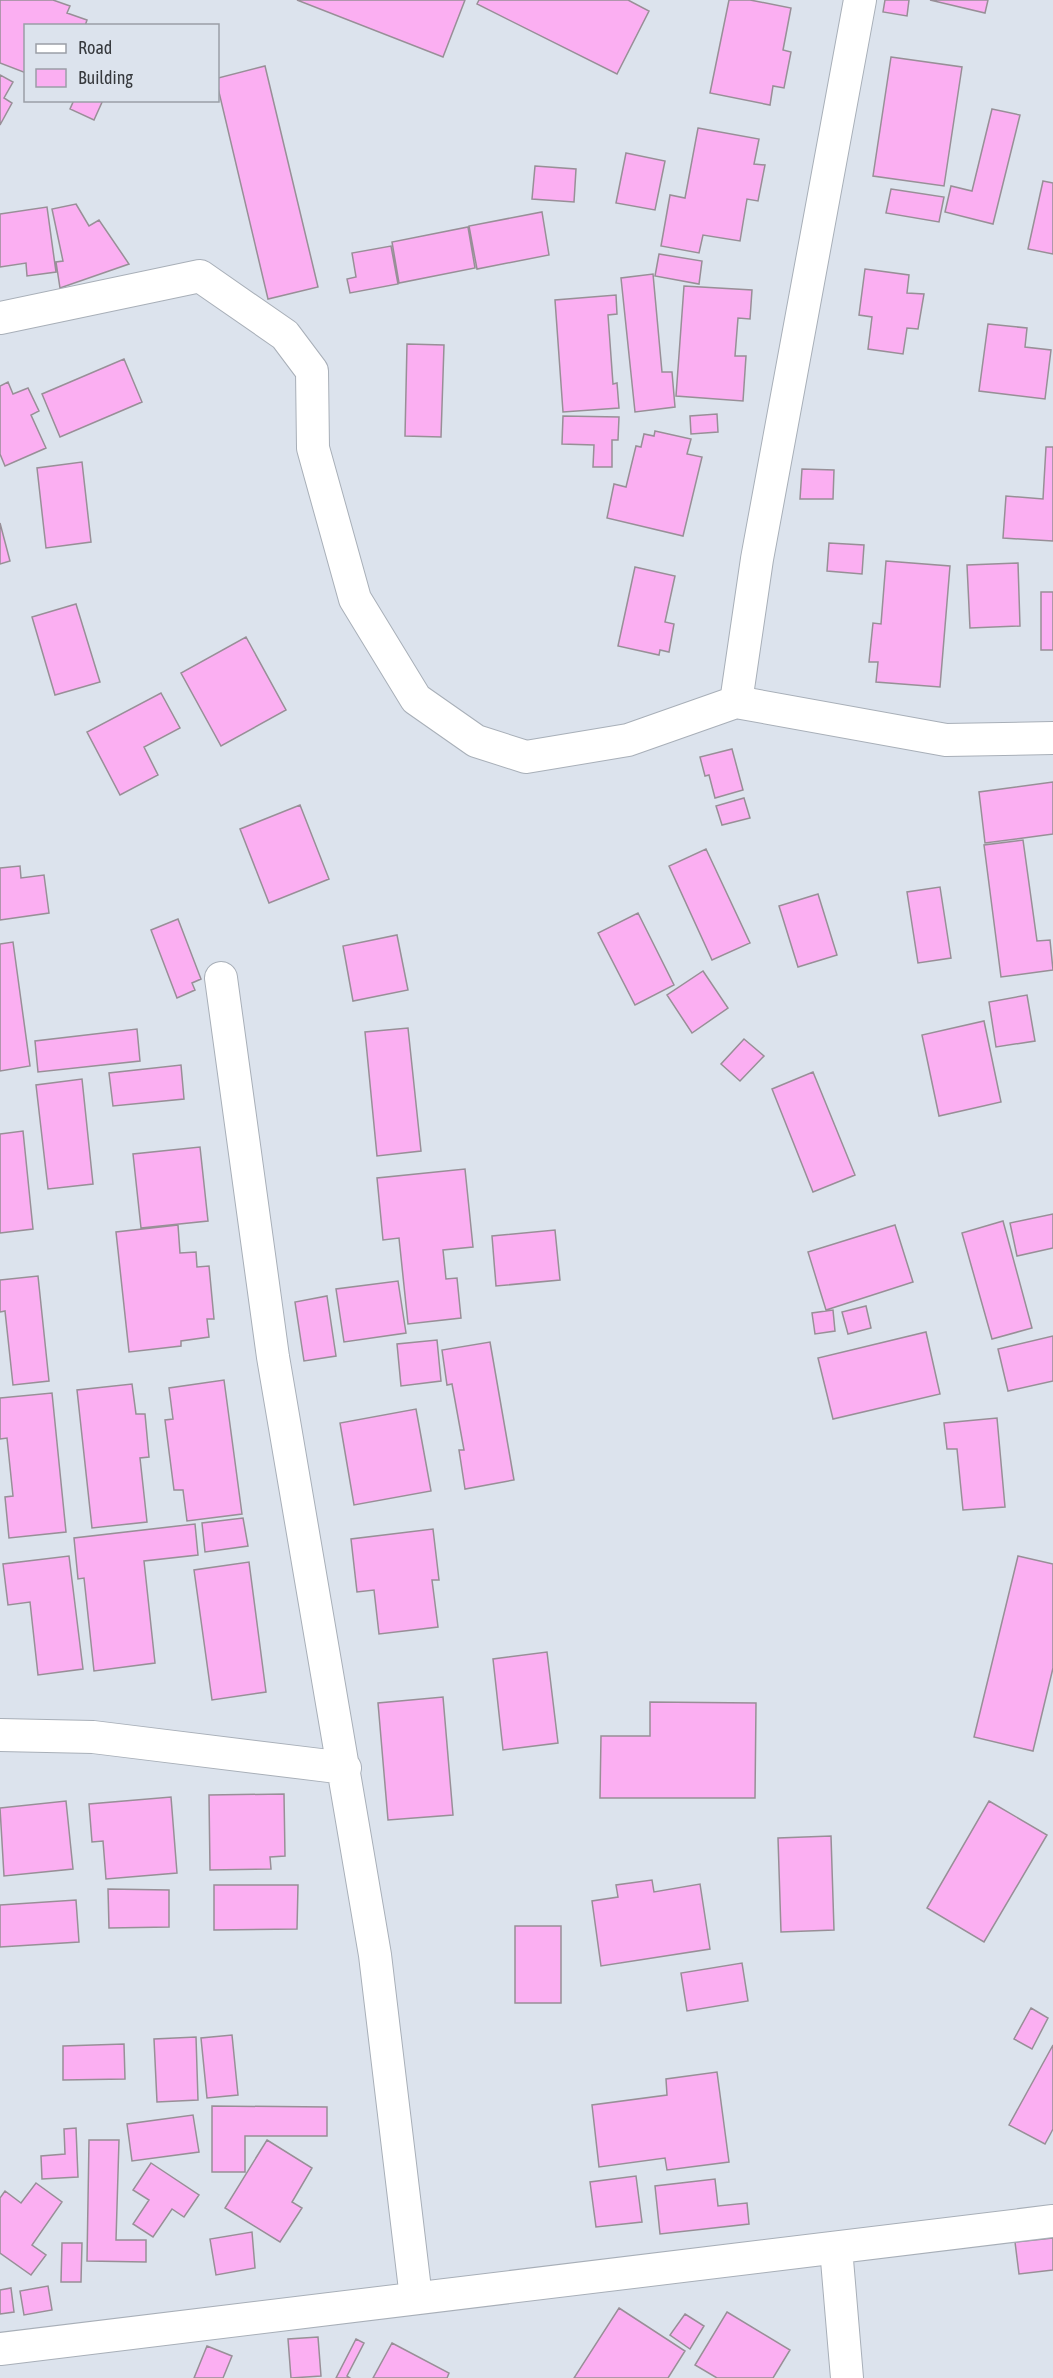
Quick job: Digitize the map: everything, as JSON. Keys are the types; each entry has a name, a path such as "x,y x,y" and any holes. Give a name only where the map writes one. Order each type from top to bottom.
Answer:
{"street":[{"path":"736,702 757,560 860,0"},
{"path":"0,318 200,276 285,335 312,371 313,448 355,599 416,699 476,741 526,757 628,740 736,702 946,740 1053,738"},
{"path":"221,978 273,1357 345,1768 375,1955 416,2298"},
{"path":"0,1735 93,1737 345,1768"},
{"path":"0,2349 1053,2221"},
{"path":"836,2248 847,2378"}],"building":[{"path":"0,0 53,0 70,6 67,13 87,20 86,24 24,24 24,72 0,63"},
{"path":"297,0 465,0 443,57"},
{"path":"479,0 628,0 649,11 617,74 477,4"},
{"path":"729,0 750,0 791,8 783,50 791,52 784,88 773,86 770,105 710,93"},
{"path":"885,0 909,0 907,16 883,12"},
{"path":"930,0 988,0 985,13"},
{"path":"891,57 962,67 944,186 873,176"},
{"path":"265,66 318,287 268,299 219,92 219,78"},
{"path":"0,75 13,82 4,98 12,103 0,125"},
{"path":"73,102 102,102 94,120 70,109"},
{"path":"992,109 1020,115 993,224 945,212 951,186 972,191"},
{"path":"698,128 759,139 754,164 765,165 758,201 747,199 740,241 703,235 699,253 661,246 670,195 685,198"},
{"path":"626,153 665,161 655,210 616,203"},
{"path":"535,166 576,169 574,202 532,199"},
{"path":"1043,181 1053,183 1053,254 1028,249"},
{"path":"891,189 944,197 939,222 886,213"},
{"path":"76,204 89,226 99,220 129,264 60,288 56,262 63,261 52,209"},
{"path":"47,207 56,272 27,276 26,263 0,267 0,214"},
{"path":"542,212 549,255 477,269 469,226"},
{"path":"468,227 475,268 399,283 392,242"},
{"path":"391,246 398,284 350,293 347,279 356,277 352,253"},
{"path":"659,254 702,261 699,284 655,276"},
{"path":"865,269 909,275 907,293 924,294 918,329 907,328 903,354 868,349 872,317 859,315"},
{"path":"653,274 662,372 672,372 675,407 635,412 621,278"},
{"path":"684,286 752,290 750,319 738,318 735,356 746,356 743,401 676,396"},
{"path":"616,295 617,314 608,315 613,384 617,383 619,408 563,412 555,300"},
{"path":"988,324 1027,328 1025,347 1051,350 1045,399 979,391"},
{"path":"407,344 444,345 441,437 405,436"},
{"path":"124,359 142,402 60,437 42,394"},
{"path":"8,382 13,394 28,388 39,411 31,415 46,448 5,466 0,454 0,386"},
{"path":"717,414 718,432 691,434 690,416"},
{"path":"563,416 619,417 618,440 612,440 612,467 593,467 594,445 562,444"},
{"path":"655,431 691,439 687,454 702,457 683,536 607,518 614,484 626,487 636,446 641,447 644,434 654,436"},
{"path":"1046,447 1053,447 1053,541 1003,538 1006,496 1043,499"},
{"path":"82,462 91,542 46,548 37,468"},
{"path":"802,469 834,470 833,499 800,499"},
{"path":"0,523 10,561 0,564"},
{"path":"829,543 864,545 862,574 827,571"},
{"path":"886,561 950,566 940,687 876,682 878,662 869,662 873,623 881,624"},
{"path":"1018,563 1020,626 970,628 967,565"},
{"path":"635,567 675,576 665,622 674,624 669,652 660,650 659,655 618,646"},
{"path":"1041,592 1053,592 1053,650 1041,650"},
{"path":"76,604 100,682 55,695 32,617"},
{"path":"246,637 286,710 221,746 181,673"},
{"path":"161,693 180,728 144,747 158,775 120,795 87,732"},
{"path":"732,749 743,790 715,798 709,775 705,776 700,757"},
{"path":"1053,782 1053,834 985,843 979,792"},
{"path":"744,798 750,818 722,825 716,806"},
{"path":"300,805 329,879 269,903 240,829"},
{"path":"1023,840 1037,941 1050,940 1053,970 1001,977 984,845"},
{"path":"706,849 750,943 712,960 669,866"},
{"path":"20,866 21,878 44,875 49,913 0,920 0,868"},
{"path":"940,887 951,958 918,963 907,892"},
{"path":"818,894 837,955 798,967 779,906"},
{"path":"638,913 674,985 635,1005 598,933"},
{"path":"178,919 201,979 192,983 195,990 177,998 151,930"},
{"path":"397,935 408,990 353,1001 343,946"},
{"path":"13,942 30,1066 0,1071 0,944"},
{"path":"703,971 728,1008 692,1033 667,995"},
{"path":"1027,995 1035,1041 996,1047 989,1002"},
{"path":"984,1021 1001,1102 939,1116 922,1035"},
{"path":"408,1028 421,1151 377,1156 365,1032"},
{"path":"137,1029 140,1061 38,1072 35,1041"},
{"path":"744,1039 764,1056 740,1081 721,1064"},
{"path":"181,1065 184,1099 113,1106 109,1073"},
{"path":"813,1072 855,1175 813,1192 772,1089"},
{"path":"82,1079 93,1184 48,1189 36,1085"},
{"path":"23,1131 33,1229 0,1233 0,1134"},
{"path":"200,1147 208,1221 141,1228 133,1154"},
{"path":"465,1169 473,1247 443,1250 446,1279 457,1278 461,1318 408,1324 399,1238 383,1240 377,1178"},
{"path":"1053,1214 1053,1248 1017,1256 1010,1223"},
{"path":"1003,1221 1032,1328 992,1339 962,1233"},
{"path":"178,1225 180,1253 196,1252 197,1267 209,1266 214,1319 207,1319 209,1337 181,1341 181,1346 129,1352 116,1232"},
{"path":"895,1225 913,1282 826,1310 808,1252"},
{"path":"555,1230 560,1280 496,1286 492,1236"},
{"path":"38,1276 49,1381 13,1385 5,1311 0,1312 0,1280"},
{"path":"398,1281 406,1333 344,1342 336,1289"},
{"path":"327,1296 336,1356 304,1361 295,1302"},
{"path":"866,1306 871,1328 848,1334 842,1312"},
{"path":"833,1310 835,1331 815,1334 812,1313"},
{"path":"926,1332 940,1394 833,1419 818,1358"},
{"path":"1053,1336 1053,1381 1008,1391 998,1349"},
{"path":"437,1340 441,1381 401,1386 397,1344"},
{"path":"490,1342 514,1480 465,1489 459,1450 464,1450 452,1384 447,1385 442,1350"},
{"path":"224,1380 242,1514 187,1521 183,1490 174,1490 165,1420 173,1419 169,1388"},
{"path":"132,1384 136,1414 145,1414 149,1457 140,1458 147,1522 92,1528 77,1390"},
{"path":"52,1393 66,1532 9,1538 5,1497 13,1496 7,1438 0,1439 0,1398"},
{"path":"416,1409 431,1491 354,1505 340,1423"},
{"path":"997,1418 1005,1507 963,1510 957,1449 947,1449 944,1423"},
{"path":"243,1518 248,1546 205,1552 202,1523"},
{"path":"195,1524 198,1555 144,1561 155,1663 94,1671 84,1578 78,1579 74,1538"},
{"path":"433,1529 439,1580 432,1580 438,1627 379,1634 374,1590 357,1592 351,1539"},
{"path":"69,1556 83,1669 38,1675 30,1602 8,1605 3,1564"},
{"path":"1018,1556 1053,1564 1053,1668 1033,1751 974,1737"},
{"path":"249,1562 266,1692 212,1700 194,1570"},
{"path":"547,1652 558,1743 503,1750 493,1659"},
{"path":"443,1697 453,1815 388,1820 378,1703"},
{"path":"650,1702 756,1703 755,1798 600,1798 601,1736 650,1736"},
{"path":"284,1794 285,1856 270,1857 271,1869 210,1870 209,1795"},
{"path":"171,1797 177,1873 106,1879 103,1841 92,1842 89,1804"},
{"path":"66,1801 73,1869 4,1876 0,1808"},
{"path":"989,1801 1047,1835 984,1942 927,1908"},
{"path":"831,1836 834,1930 781,1932 778,1838"},
{"path":"652,1880 654,1892 700,1884 710,1949 601,1966 592,1901 618,1897 616,1885"},
{"path":"214,1885 298,1885 297,1929 214,1930"},
{"path":"108,1889 169,1890 169,1927 109,1928"},
{"path":"76,1900 79,1942 0,1947 0,1905"},
{"path":"515,1926 561,1926 561,2003 515,2003"},
{"path":"742,1963 748,2001 687,2011 681,1973"},
{"path":"1031,2008 1048,2018 1032,2049 1014,2039"},
{"path":"232,2035 238,2095 207,2098 201,2038"},
{"path":"196,2037 198,2100 157,2102 154,2039"},
{"path":"124,2044 125,2079 63,2080 63,2046"},
{"path":"1053,2045 1053,2129 1045,2144 1009,2125"},
{"path":"717,2072 729,2162 667,2170 665,2158 599,2167 592,2105 667,2095 666,2079"},
{"path":"212,2106 327,2107 327,2136 245,2136 245,2172 212,2172"},
{"path":"193,2115 199,2152 132,2161 127,2124"},
{"path":"76,2128 78,2177 42,2179 41,2156 65,2154 64,2129"},
{"path":"89,2140 119,2140 116,2240 146,2240 146,2262 87,2261"},
{"path":"267,2140 312,2168 292,2202 302,2208 280,2242 225,2208"},
{"path":"151,2163 199,2195 184,2217 172,2209 153,2237 133,2224 149,2200 133,2190"},
{"path":"636,2176 642,2222 596,2227 590,2182"},
{"path":"715,2179 718,2206 747,2203 749,2224 660,2234 655,2186"},
{"path":"36,2183 62,2202 32,2245 46,2255 31,2275 0,2253 0,2198 5,2191 21,2203"},
{"path":"252,2232 255,2268 216,2275 210,2239"},
{"path":"1053,2238 1053,2270 1019,2274 1015,2242"},
{"path":"62,2243 82,2243 81,2282 61,2282"},
{"path":"48,2286 52,2310 24,2315 20,2291"},
{"path":"11,2288 14,2312 0,2314 0,2290"},
{"path":"619,2308 685,2351 668,2378 574,2378"},
{"path":"727,2312 790,2350 773,2378 717,2378 695,2365"},
{"path":"685,2314 704,2326 690,2349 670,2335"},
{"path":"318,2337 321,2376 291,2378 288,2339"},
{"path":"356,2339 364,2343 347,2376 350,2378 336,2378"},
{"path":"392,2343 449,2373 447,2378 373,2378"},
{"path":"207,2346 232,2356 223,2378 194,2378"}]}
